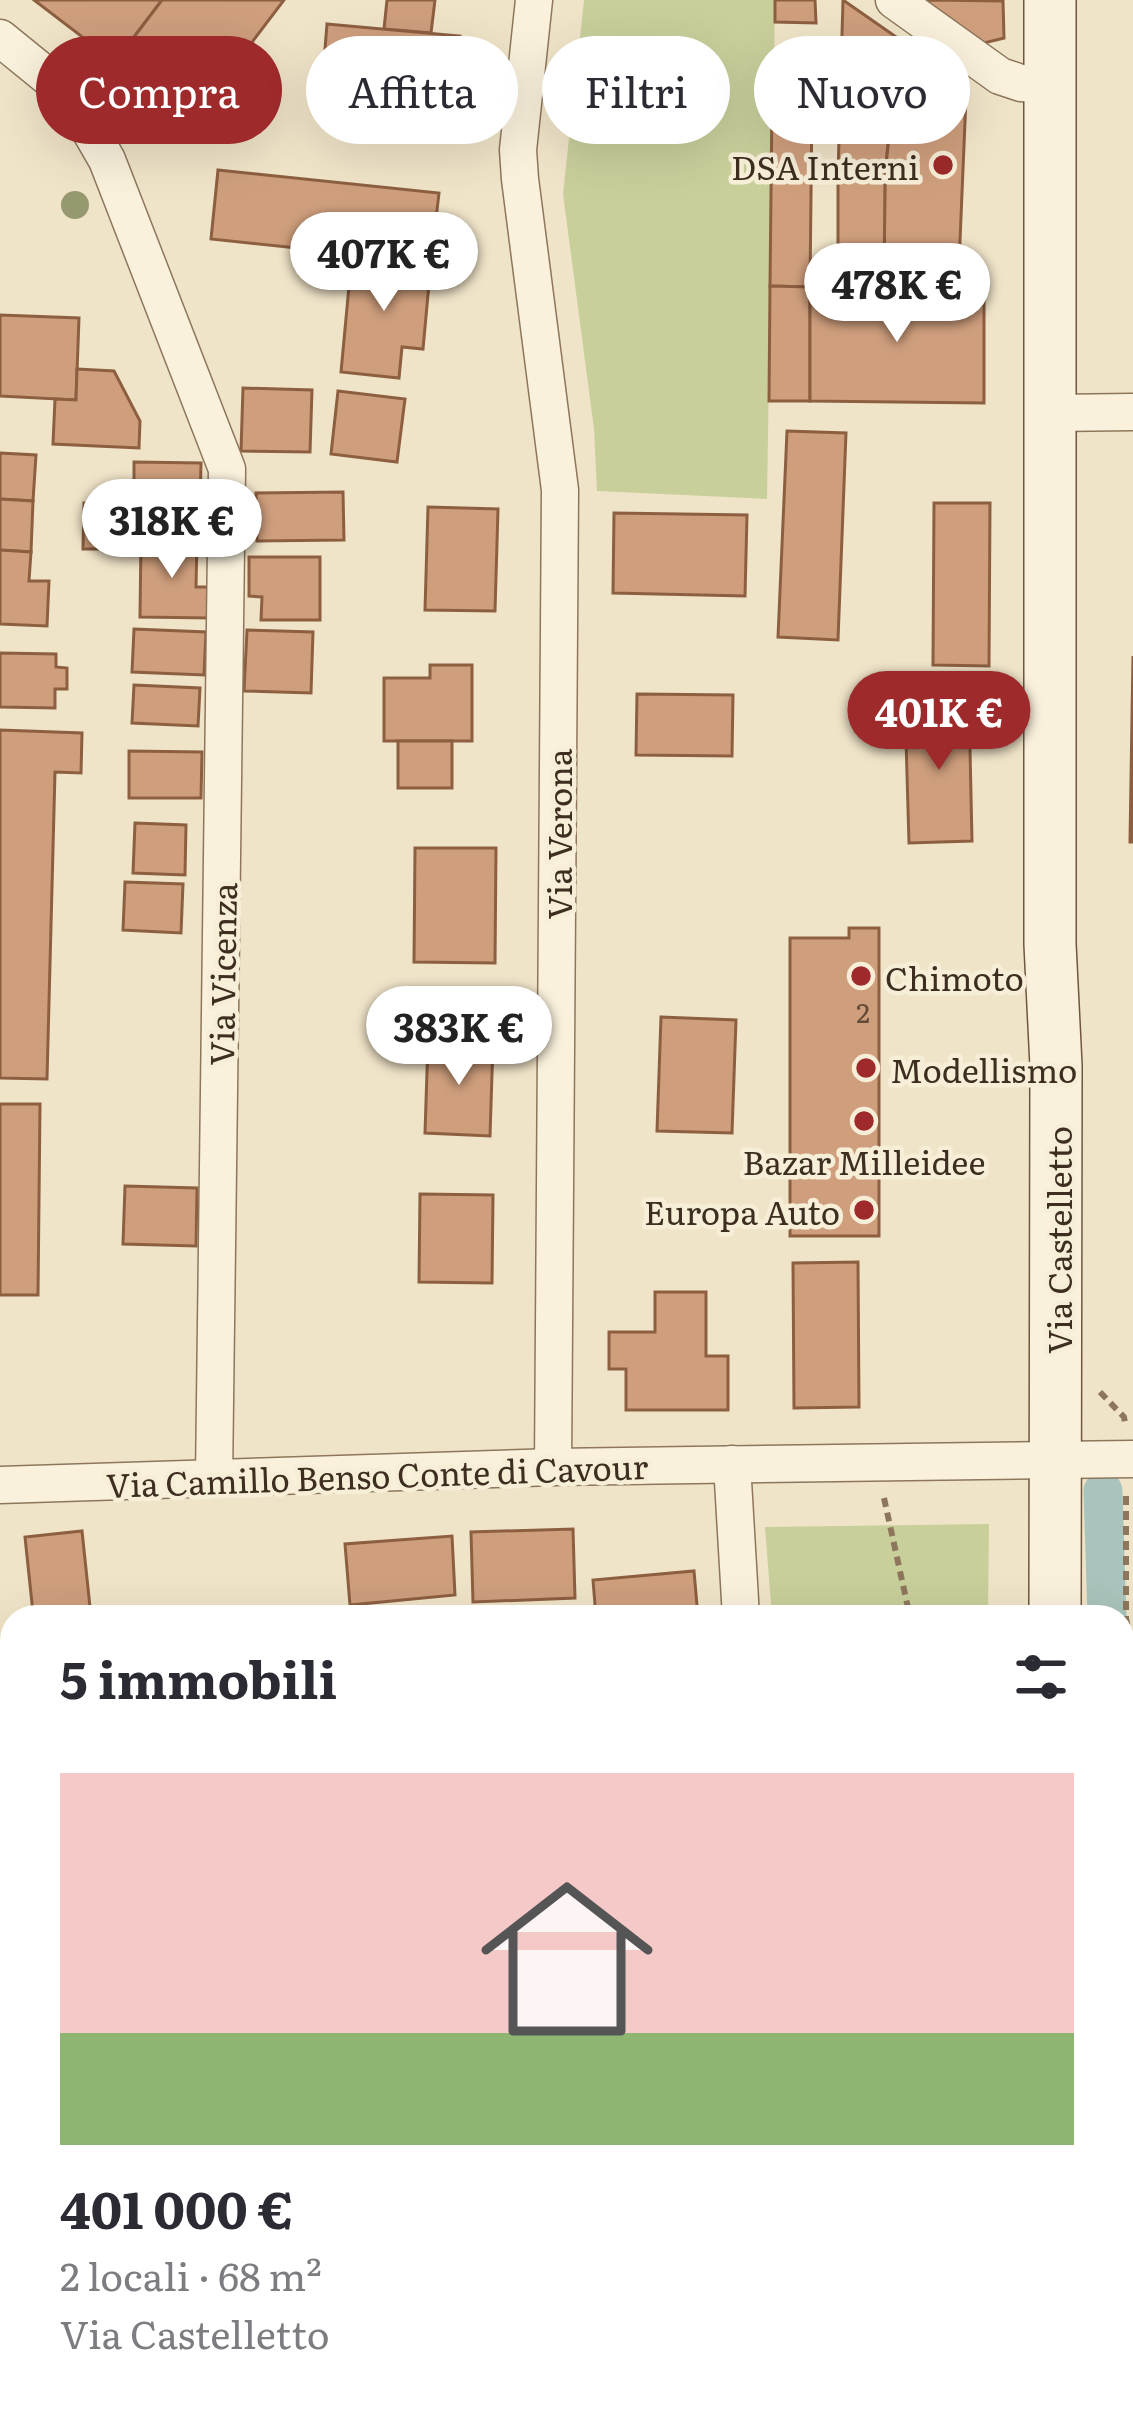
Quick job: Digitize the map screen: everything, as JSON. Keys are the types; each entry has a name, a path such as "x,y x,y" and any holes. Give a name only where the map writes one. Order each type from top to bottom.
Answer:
{"main road":[{"name":"Via Castelletto","path":"1050,0 1055,1605"}],"street":[{"name":"Via Verona","path":"534,0 518,150 560,490 553,1467"},
{"path":"894,0 1000,76 1050,85"},
{"name":"Via Vicenza","path":"0,38 69,94 107,160 227,469 214,1479"},
{"path":"1051,413 1133,412"},
{"name":"Via Camillo Benso Conte di Cavour","path":"0,1486 553,1467 1133,1459"},
{"path":"741,1605 743,1464"}],"path":[{"path":"876,1465 907,1605"}],"green space":[{"path":"584,0 775,0 774,36 754,36 754,144 773,144 767,499 597,491 594,429 563,194 568,144 730,144 730,36 580,36"},
{"path":"989,1524 988,1605 771,1605 765,1527"}],"building":[{"path":"34,0 162,0 135,36 81,36"},
{"path":"162,0 284,0 257,36 135,36"},
{"path":"387,0 435,0 431,33 384,29"},
{"path":"775,0 815,0 816,23 775,22"},
{"path":"843,0 895,36 842,36"},
{"path":"930,0 1003,1 1004,38 976,45 970,36 963,36 923,9"},
{"path":"327,24 460,36 326,36"},
{"path":"772,144 812,144 810,287 770,286"},
{"path":"839,144 888,144 885,174 838,174"},
{"path":"888,144 964,144 958,288 884,288"},
{"path":"218,170 439,193 431,262 211,239"},
{"path":"838,174 885,174 884,288 838,287"},
{"path":"352,254 431,262 423,349 402,347 399,378 341,372"},
{"path":"770,286 810,287 810,401 769,401"},
{"path":"810,287 984,288 984,403 810,401"},
{"path":"0,315 79,318 76,400 0,396"},
{"path":"77,369 114,371 140,421 139,448 53,444 55,399 76,400"},
{"path":"243,388 312,390 310,452 241,451"},
{"path":"338,391 405,399 397,462 331,454"},
{"path":"787,431 846,433 838,640 778,637"},
{"path":"0,453 36,455 33,501 0,499"},
{"path":"134,462 201,463 200,512 134,511"},
{"path":"343,492 344,540 257,541 256,493"},
{"path":"0,499 33,501 31,552 0,550"},
{"path":"84,503 124,504 123,549 83,549"},
{"path":"934,503 990,503 989,666 933,665"},
{"path":"428,507 498,509 495,611 425,610"},
{"path":"614,513 747,515 745,596 613,593"},
{"path":"141,538 197,540 196,587 211,587 211,618 140,617"},
{"path":"0,550 31,552 29,581 49,581 47,626 0,624"},
{"path":"249,557 320,557 320,620 261,620 262,597 249,596"},
{"path":"134,629 206,632 204,675 132,672"},
{"path":"247,630 313,632 311,693 244,691"},
{"path":"0,653 56,654 56,667 67,668 67,689 55,689 55,708 0,707"},
{"path":"1133,656 1133,842 1130,842"},
{"path":"430,665 472,665 472,741 384,741 384,678 430,678"},
{"path":"134,685 200,688 198,726 132,723"},
{"path":"637,694 733,695 732,756 636,755"},
{"path":"969,704 972,841 909,843 905,706"},
{"path":"0,730 82,733 81,773 55,772 47,1079 0,1078"},
{"path":"398,741 452,741 452,788 398,788"},
{"path":"129,751 202,752 201,798 129,798"},
{"path":"135,823 186,825 185,875 133,873"},
{"path":"415,848 496,848 495,963 414,962"},
{"path":"125,882 183,884 181,933 123,930"},
{"path":"849,928 879,928 879,1236 790,1236 790,938 849,938"},
{"path":"661,1017 736,1020 732,1133 657,1131"},
{"path":"428,1041 493,1043 490,1136 425,1133"},
{"path":"0,1104 40,1104 38,1295 0,1295"},
{"path":"125,1186 197,1188 196,1246 123,1244"},
{"path":"420,1194 493,1195 492,1283 419,1282"},
{"path":"858,1262 859,1407 794,1408 793,1263"},
{"path":"655,1292 706,1292 706,1356 728,1356 728,1410 626,1410 626,1369 609,1369 609,1332 655,1332"},
{"path":"573,1529 575,1598 473,1602 471,1532"},
{"path":"82,1531 90,1605 32,1605 25,1537"},
{"path":"452,1536 455,1595 350,1605 345,1544"},
{"path":"694,1571 697,1605 595,1605 593,1580"}],"waterway":[{"path":"1103,1491 1107,1605"}],"place":[{"name":"DSA Interni","path":"943,165"},
{"name":"Chimoto","path":"861,976"},
{"name":"Modellismo","path":"866,1068"},
{"name":"Bazar Milleidee","path":"864,1121"},
{"name":"Europa Auto","path":"864,1210"}]}
